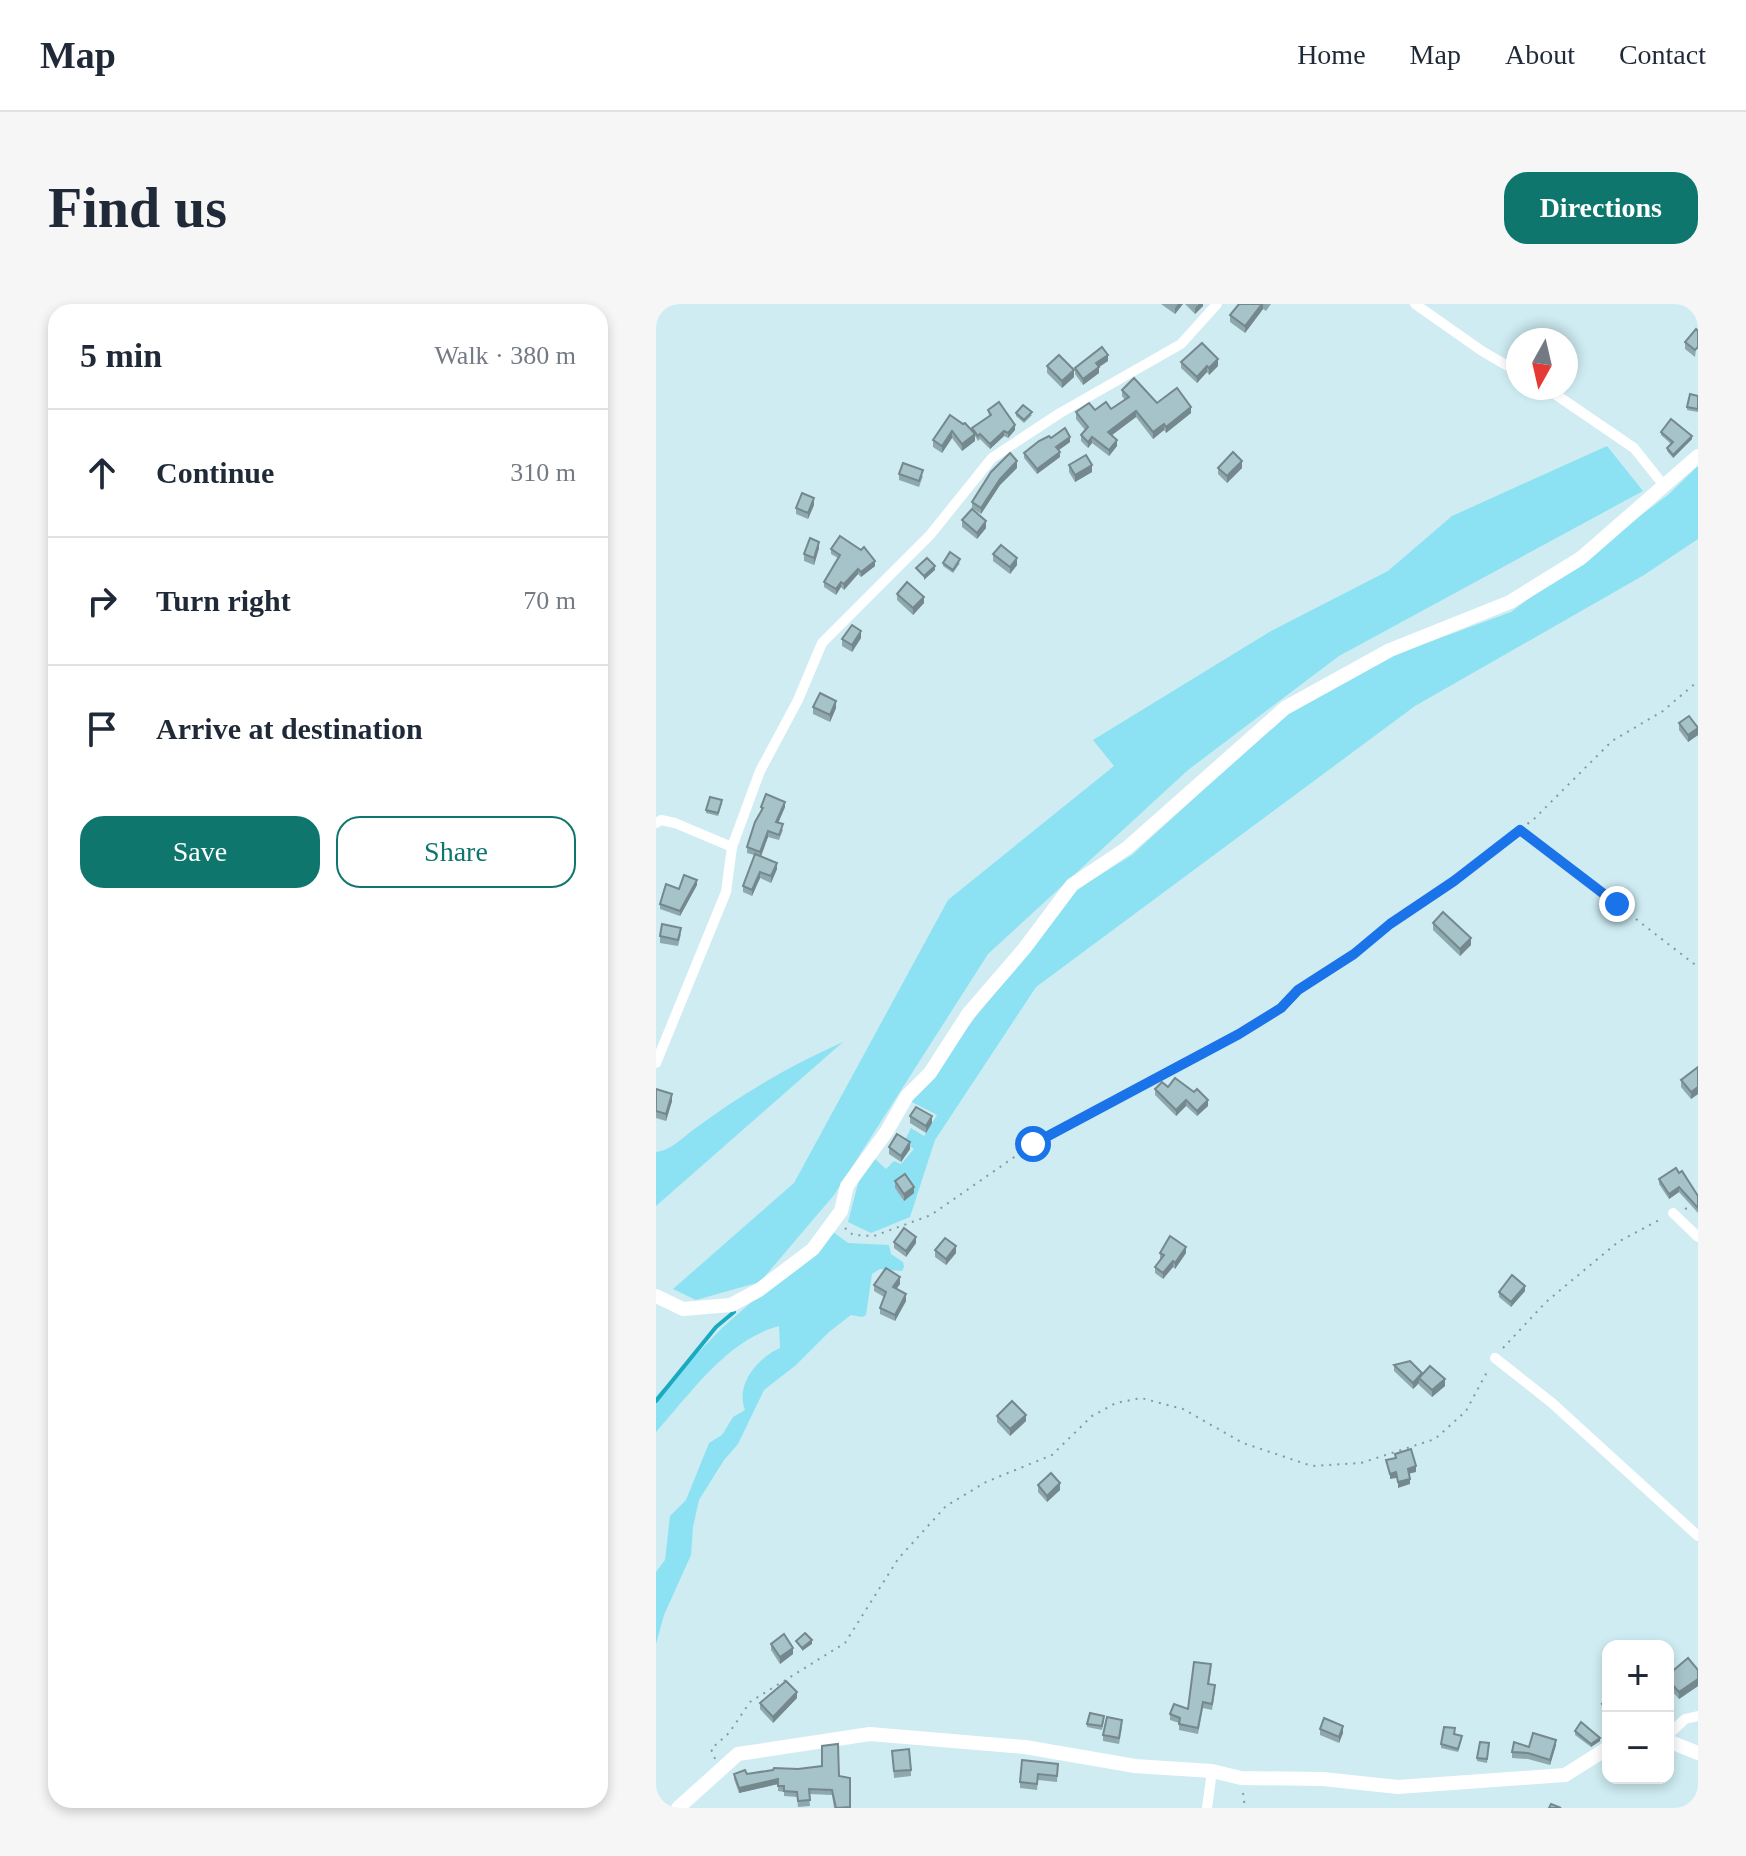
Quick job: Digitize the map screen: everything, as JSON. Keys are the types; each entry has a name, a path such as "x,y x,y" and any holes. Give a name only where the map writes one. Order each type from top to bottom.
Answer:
{"street":[{"path":"656,1063 726,892 732,847 760,771 798,700 822,643 930,535 992,458 1060,413 1181,344 1217,304"},
{"path":"1415,304 1506,365"},
{"path":"1564,400 1634,448 1665,487"},
{"path":"656,1296 683,1309 731,1305 759,1290 813,1249 841,1211 847,1186 887,1131 907,1096 930,1073 968,1014 1024,949 1072,885 1127,848 1285,708 1390,650 1510,602 1581,558 1698,456"},
{"path":"656,823 661,820 675,823 732,847"},
{"path":"1673,1213 1698,1237"},
{"path":"1495,1358 1552,1403 1698,1536"},
{"path":"1674,1729 1685,1719 1698,1716"},
{"path":"678,1808 738,1754 870,1734 1025,1747 1135,1766 1212,1771 1241,1778 1323,1779 1398,1787 1565,1775 1602,1752"},
{"path":"1674,1743 1698,1753"},
{"path":"1207,1808 1212,1771"}],"path":[{"path":"834,1220 853,1235 866,1237 931,1215 1033,1144 1239,1034 1281,1008 1298,990 1354,954 1390,924 1454,881 1520,830 1556,800 1612,741 1663,711 1698,681"},
{"path":"1520,830 1698,967"},
{"path":"719,1771 711,1749 729,1733 750,1702 845,1643 898,1559 946,1506 986,1482 1052,1455 1092,1416 1116,1403 1141,1398 1183,1409 1243,1443 1312,1466 1361,1463 1435,1439 1466,1411 1495,1358 1546,1302 1618,1242 1673,1213 1698,1204"},
{"path":"1241,1778 1245,1808"}],"shaded area":[{"path":"1607,446 1643,491 1339,656 1188,770 988,954 834,1195 760,1282 696,1300 673,1289 794,1183 948,900 1114,766 1093,740 1271,631 1388,571 1452,516"},
{"path":"1698,466 1698,539 1644,575 1415,706 1036,987 935,1140 910,1217 871,1233 848,1222 860,1176 873,1157 886,1169 894,1161 901,1164 914,1149 904,1142 911,1128 924,1136 937,1115 910,1101 1073,892 1132,855 1290,711 1394,655 1511,612 1668,495"},
{"path":"843,1042 656,1206 656,1152 671,1147 765,1082"},
{"path":"832,1231 848,1243 889,1245 891,1254 903,1262 904,1267 902,1271 880,1269 872,1274 866,1315 851,1315 764,1390 738,1444 699,1500 691,1555 664,1615 656,1644 656,1572 665,1560 670,1516 686,1500 709,1443 722,1435 733,1417 745,1410 743,1391 746,1382 764,1358 780,1348 779,1326 760,1333 726,1355 656,1432 656,1396 723,1327"}],"building":[{"path":"1239,304 1262,304 1245,326 1230,315"},
{"path":"1696,329 1698,347 1695,350 1685,342"},
{"path":"1202,343 1218,359 1197,377 1181,362"},
{"path":"1102,347 1108,355 1096,363 1099,367 1083,379 1075,368"},
{"path":"1059,355 1074,370 1062,381 1047,366"},
{"path":"1134,378 1157,403 1177,388 1191,407 1166,427 1164,424 1153,432 1136,411 1108,432 1117,440 1109,450 1092,437 1088,442 1081,435 1088,427 1076,412 1089,403 1095,410 1106,402 1111,409 1129,397 1122,390"},
{"path":"1690,394 1698,396 1698,409 1687,407"},
{"path":"999,402 1015,425 990,444 972,428 991,415 988,410"},
{"path":"1023,405 1032,412 1024,420 1016,413"},
{"path":"950,415 965,423 975,434 962,444 952,431 942,446 933,440"},
{"path":"1671,419 1692,436 1673,455 1667,448 1673,442 1661,432"},
{"path":"1065,428 1070,437 1056,447 1060,452 1037,469 1024,453 1039,441 1049,436 1051,438"},
{"path":"1233,452 1242,461 1227,476 1218,468"},
{"path":"1010,453 1017,461 1000,479 981,508 972,502 991,472"},
{"path":"1086,455 1092,465 1075,475 1069,465"},
{"path":"903,463 923,470 919,481 899,474"},
{"path":"802,493 814,498 808,513 796,508"},
{"path":"972,509 986,521 977,533 962,520"},
{"path":"840,536 861,550 864,547 875,561 861,572 858,569 836,589 824,582 840,555 831,549"},
{"path":"810,538 819,542 814,558 804,554"},
{"path":"1001,545 1017,558 1010,567 993,554"},
{"path":"950,552 960,559 953,570 943,563"},
{"path":"927,558 935,566 924,576 916,568"},
{"path":"907,582 924,597 913,608 897,594"},
{"path":"852,625 861,631 852,645 842,639"},
{"path":"820,693 836,701 830,715 813,707"},
{"path":"1689,716 1698,728 1688,735 1679,723"},
{"path":"766,794 785,802 776,822 783,824 779,835 768,831 760,852 747,847"},
{"path":"710,797 722,800 718,813 706,810"},
{"path":"755,854 777,863 771,876 760,872 752,890 743,886"},
{"path":"684,875 697,880 680,911 660,904 666,884 679,889"},
{"path":"1443,912 1471,938 1460,949 1433,923"},
{"path":"662,924 681,928 678,940 660,936"},
{"path":"1698,1067 1698,1087 1691,1092 1681,1080"},
{"path":"1175,1078 1194,1092 1197,1089 1208,1100 1197,1111 1186,1100 1176,1110 1155,1089 1162,1082 1168,1087"},
{"path":"656,1089 672,1094 666,1114 656,1111"},
{"path":"916,1107 932,1116 926,1126 910,1116"},
{"path":"897,1134 910,1142 901,1156 889,1147"},
{"path":"1676,1168 1679,1173 1682,1171 1698,1196 1698,1208 1679,1187 1669,1194 1659,1179"},
{"path":"905,1174 914,1187 904,1194 895,1181"},
{"path":"904,1228 916,1237 906,1251 894,1242"},
{"path":"1170,1236 1186,1247 1163,1273 1155,1267 1164,1255 1160,1253"},
{"path":"945,1238 956,1246 946,1259 935,1250"},
{"path":"886,1268 900,1277 893,1287 906,1294 895,1315 880,1308 886,1292 874,1285"},
{"path":"1512,1275 1525,1286 1511,1302 1499,1292"},
{"path":"1410,1361 1422,1373 1413,1383 1394,1365"},
{"path":"1430,1366 1445,1379 1432,1390 1419,1378"},
{"path":"1012,1401 1026,1415 1010,1429 997,1416"},
{"path":"1411,1449 1416,1466 1408,1469 1410,1479 1398,1482 1396,1472 1390,1474 1386,1460"},
{"path":"1051,1473 1060,1483 1047,1496 1038,1485"},
{"path":"805,1633 812,1640 802,1648 796,1641"},
{"path":"784,1634 793,1648 780,1657 771,1644"},
{"path":"1688,1658 1698,1670 1698,1679 1679,1692 1674,1687 1674,1670"},
{"path":"1194,1662 1211,1664 1208,1684 1215,1685 1212,1704 1203,1702 1198,1728 1179,1724 1180,1718 1170,1714 1174,1704 1188,1709"},
{"path":"786,1681 797,1692 773,1717 760,1703"},
{"path":"1090,1713 1104,1716 1102,1726 1087,1724"},
{"path":"1107,1717 1122,1720 1119,1738 1103,1735"},
{"path":"1324,1718 1343,1726 1339,1737 1320,1729"},
{"path":"1581,1722 1600,1738 1591,1744 1575,1731"},
{"path":"1444,1727 1455,1728 1454,1734 1462,1736 1458,1749 1441,1744"},
{"path":"1533,1733 1556,1740 1550,1760 1512,1752 1514,1742 1529,1747"},
{"path":"1480,1742 1489,1743 1487,1759 1477,1758"},
{"path":"838,1744 839,1776 850,1778 850,1807 836,1808 832,1790 809,1789 810,1800 798,1801 797,1792 784,1791 784,1786 778,1786 778,1779 739,1788 734,1774 745,1770 747,1774 774,1768 822,1766 822,1746"},
{"path":"909,1749 911,1770 894,1771 892,1751"},
{"path":"1022,1760 1058,1764 1057,1776 1038,1774 1037,1784 1020,1782"}],"waterway":[{"path":"656,1401 716,1327 734,1312"}],"route":[{"path":"1033,1144 1239,1034 1281,1008 1298,990 1354,954 1390,924 1454,881 1520,830 1617,904"}]}
